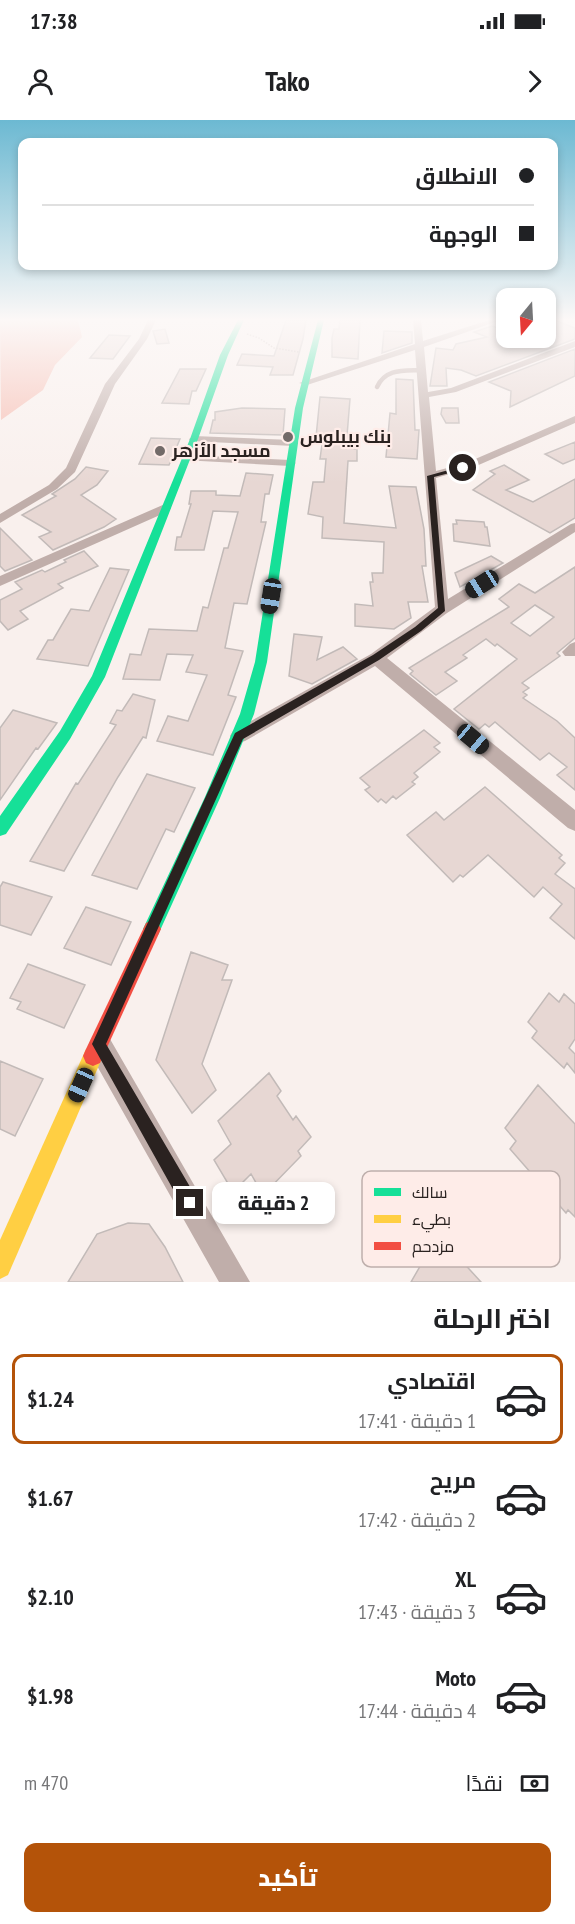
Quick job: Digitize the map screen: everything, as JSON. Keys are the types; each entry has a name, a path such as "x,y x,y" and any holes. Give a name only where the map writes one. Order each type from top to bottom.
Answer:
{"main road":[{"path":"0,829 64,735 98,677 194,439 217,374"},
{"path":"0,1268 247,714 261,662 290,462 306,374"}],"street":[{"path":"0,519 53,488 71,470 110,384 117,374"},
{"path":"304,383 331,374"},
{"path":"423,374 442,609"},
{"path":"425,395 453,390 495,374"},
{"path":"430,476 470,465 575,419"},
{"path":"194,439 293,443"},
{"path":"186,458 290,462"},
{"path":"0,581 165,508"},
{"path":"239,736 376,658 442,609 575,526"},
{"path":"376,658 575,822"},
{"path":"99,1044 235,1282"}],"lane":[{"path":"377,387 379,380 386,374"}],"shaded area":[{"path":"1,374 51,374 43,390 1,420"}],"building":[{"path":"177,374 204,374 196,391 192,391 189,404 162,403"},
{"path":"432,374 446,374 447,386 430,386"},
{"path":"509,374 575,374 510,407 511,391 489,382"},
{"path":"396,379 413,380 415,430 419,430 417,459 386,457 390,413 396,414"},
{"path":"320,397 350,399 346,448 357,449 357,461 348,461 344,523 396,528 389,486 416,487 424,529 426,566 422,566 428,602 408,602 411,618 394,629 355,626 355,604 373,606 370,582 373,582 372,573 383,573 384,542 322,538 323,517 308,514 313,482 324,482 326,459 320,459 323,437 316,437"},
{"path":"242,408 285,409 283,435 210,433 213,420 215,420 215,412"},
{"path":"442,408 458,408 459,423 446,423 441,414"},
{"name":"مسجد الأزهر","path":"151,438 180,439 169,465 139,464"},
{"path":"575,442 575,459 563,464 545,454"},
{"path":"504,465 529,480 506,490 533,502 575,479 575,518 550,533 473,490 495,474 490,471"},
{"path":"86,467 108,471 97,485 81,495 116,519 104,527 53,550 39,537 51,532 22,515 56,496 52,494 75,479"},
{"path":"246,473 273,475 269,494 265,494 261,522 266,522 247,604 234,603 225,648 243,651 228,695 236,697 213,755 157,741 168,716 188,721 207,675 186,672 193,655 167,654 160,680 123,679 130,654 141,655 149,629 197,631 203,607 208,608 224,548 228,548 238,512 213,511 204,550 175,550 177,537 181,537 191,504 189,504 191,491 216,491 216,495 240,496"},
{"path":"456,520 484,522 490,546 454,541 453,524 457,524"},
{"path":"0,528 32,560 5,571 0,566"},
{"path":"84,551 98,566 58,584 63,588 20,611 28,619 8,630 0,621 0,600 22,589 15,582 42,570 45,572"},
{"path":"491,556 503,563 460,587 455,573"},
{"path":"575,567 575,638 557,653 560,656 522,683 529,688 523,692 527,695 523,698 557,721 575,738 575,790 557,775 567,767 549,753 540,760 495,722 489,727 485,724 479,729 454,709 517,659 497,644 495,646 486,639 463,655 467,658 445,672 457,681 436,695 410,674 413,671 409,668 509,607 499,599 519,584 535,593","holes":["535,605 554,617 530,636 511,623"]},
{"path":"110,568 129,570 88,666 37,659 48,640 53,640 71,609 89,611"},
{"path":"294,634 322,637 317,660 343,647 357,659 312,684 289,676"},
{"path":"133,694 155,700 146,738 143,737 118,777 64,871 30,861 76,783 78,784 116,725 110,723 117,710 122,711"},
{"path":"13,710 57,723 38,749 36,748 0,800 0,728"},
{"path":"424,730 440,743 434,747 440,752 414,773 418,777 412,782 415,784 396,799 393,796 386,803 381,799 378,802 365,790 370,787 360,778"},
{"path":"147,774 195,788 174,832 166,829 137,889 92,875"},
{"path":"485,787 562,855 559,858 565,863 555,874 575,889 575,939 550,918 562,904 543,887 534,897 488,855 463,877 460,875 453,882 407,835 436,812 444,820"},
{"path":"3,882 52,897 31,935 0,925 0,887"},
{"path":"86,907 131,922 111,965 64,948"},
{"path":"191,952 228,965 222,980 232,980 202,1064 216,1090 192,1113 156,1060"},
{"path":"28,964 85,985 64,1028 17,1009 21,1002 10,998"},
{"path":"549,993 559,1002 564,994 575,1004 575,1039 569,1048 575,1054 575,1073 567,1063 564,1068 532,1038 537,1031 528,1022"},
{"path":"0,1061 43,1079 15,1136 0,1129"},
{"path":"269,1073 281,1091 277,1096 293,1120 296,1116 311,1137 298,1151 301,1156 263,1195 251,1174 233,1192 214,1160 231,1144 218,1121"},
{"path":"538,1085 575,1124 575,1217 568,1210 566,1213 560,1206 560,1171 529,1171 510,1149 516,1141 505,1128"},
{"path":"128,1223 149,1224 165,1247 183,1282 68,1282 97,1234"},
{"path":"420,1267 467,1267 481,1282 411,1282"}],"traffic: fast":[{"path":"0,829 65,735 98,677 194,439 217,374"},
{"path":"152,929 212,798 247,714 261,662 299,408 307,374"}],"traffic: slow":[{"path":"0,1267 93,1056"}],"traffic: jam":[{"path":"93,1056 152,929"}],"place":[{"name":"بنك بيبلوس","path":"288,437"},
{"name":"مسجد الأزهر","path":"160,451"}],"route":[{"path":"190,1203 99,1044 239,736 376,658 442,609 430,476 463,468"}]}
